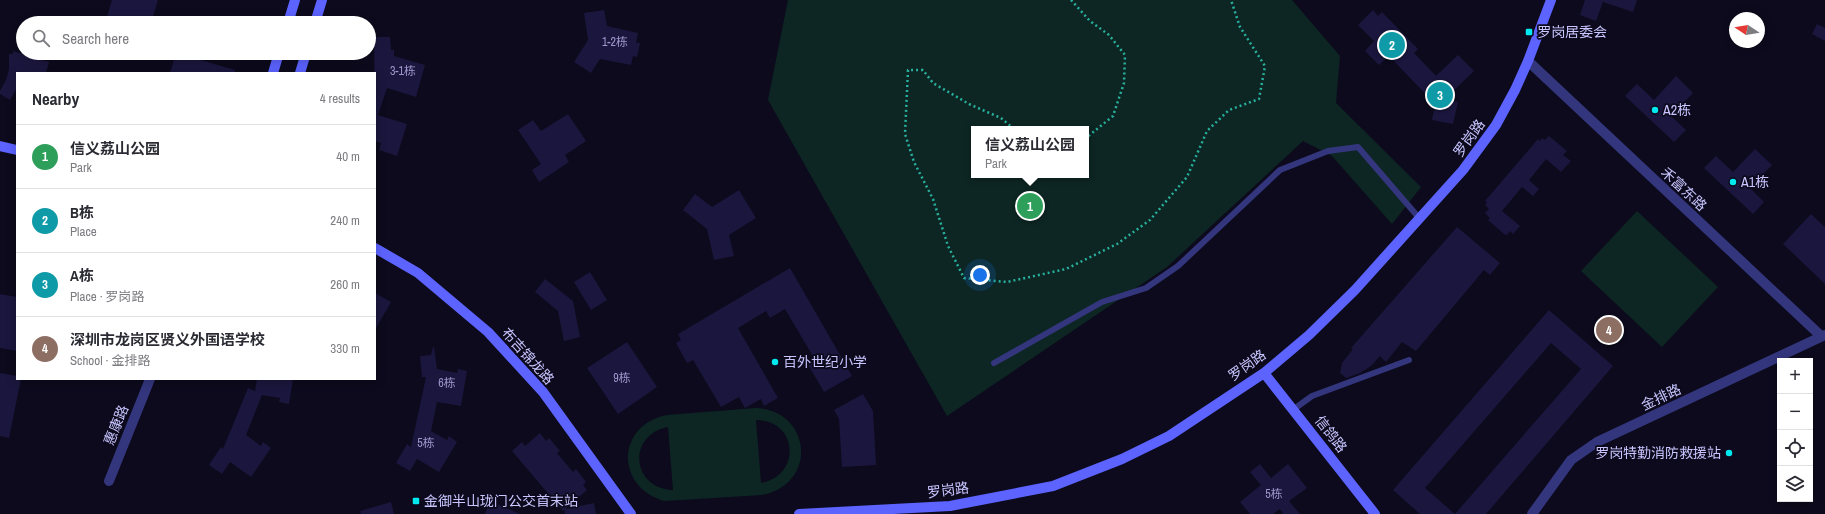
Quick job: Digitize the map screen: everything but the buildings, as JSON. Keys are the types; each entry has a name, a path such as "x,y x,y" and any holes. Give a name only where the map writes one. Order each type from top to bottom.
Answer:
{"street":[{"path":"290,16 295,0"},
{"path":"317,16 322,0"},
{"name":"罗岗路","path":"799,514 950,510 1053,486 1122,459 1169,436 1264,373 1309,336 1355,290 1463,170 1496,125 1515,90 1528,61 1551,0"},
{"path":"273,72 277,60"},
{"path":"300,72 304,60"},
{"name":"禾富东路","path":"1528,61 1823,336"},
{"path":"0,146 16,150"},
{"name":"布吉锦龙路","path":"376,249 418,273 488,332 543,392 631,514"},
{"name":"金排路","path":"1532,514 1571,460 1597,442 1823,336"},
{"name":"信鸽路","path":"1264,373 1294,409 1375,514"},
{"name":"惠康路","path":"108,481 150,380"}],"lane":[{"path":"994,363 1102,302 1146,288 1178,266 1280,170 1328,151 1358,148 1420,219"},
{"path":"1294,409 1312,396 1410,360"}],"path":[{"path":"1071,0 1090,21 1109,35 1125,55 1124,83 1113,116 1089,136"},
{"path":"1010,126 1001,118 969,104 933,83 923,70 908,70 905,134 914,162 933,199 948,246 964,278 1007,282 1066,269 1117,244 1150,220 1187,177 1207,131 1229,110 1259,99 1265,66 1240,27 1231,0"}],"green space":[{"path":"788,0 1292,0 1340,56 1336,103 1421,187 1392,224 1332,156 1303,141 1167,267 947,416 768,100"},
{"path":"1637,211 1718,287 1662,347 1581,271"},
{"path":"756,408 775,412 788,421 797,434 801,448 799,463 793,477 780,488 762,495 664,501 648,494 637,483 630,470 628,456 631,443 638,431 650,421 667,415","holes":["756,420 770,422 780,429 787,438 790,448 789,460 783,470 774,478 761,483","668,427 673,490 659,487 649,480 642,471 639,461 640,450 646,440 655,432"]}],"place":[{"name":"罗岗居委会","path":"1529,32"},
{"name":"B栋","path":"1392,45"},
{"name":"A栋","path":"1440,95"},
{"name":"A2栋","path":"1655,110"},
{"name":"A1栋","path":"1733,182"},
{"name":"信义荔山公园","path":"1030,206"},
{"name":"深圳市龙岗区贤义外国语学校","path":"1609,330"},
{"name":"百外世纪小学","path":"775,362"},
{"name":"罗岗特勤消防救援站","path":"1729,453"},
{"name":"金御半山珑门公交首末站","path":"416,501"}]}
